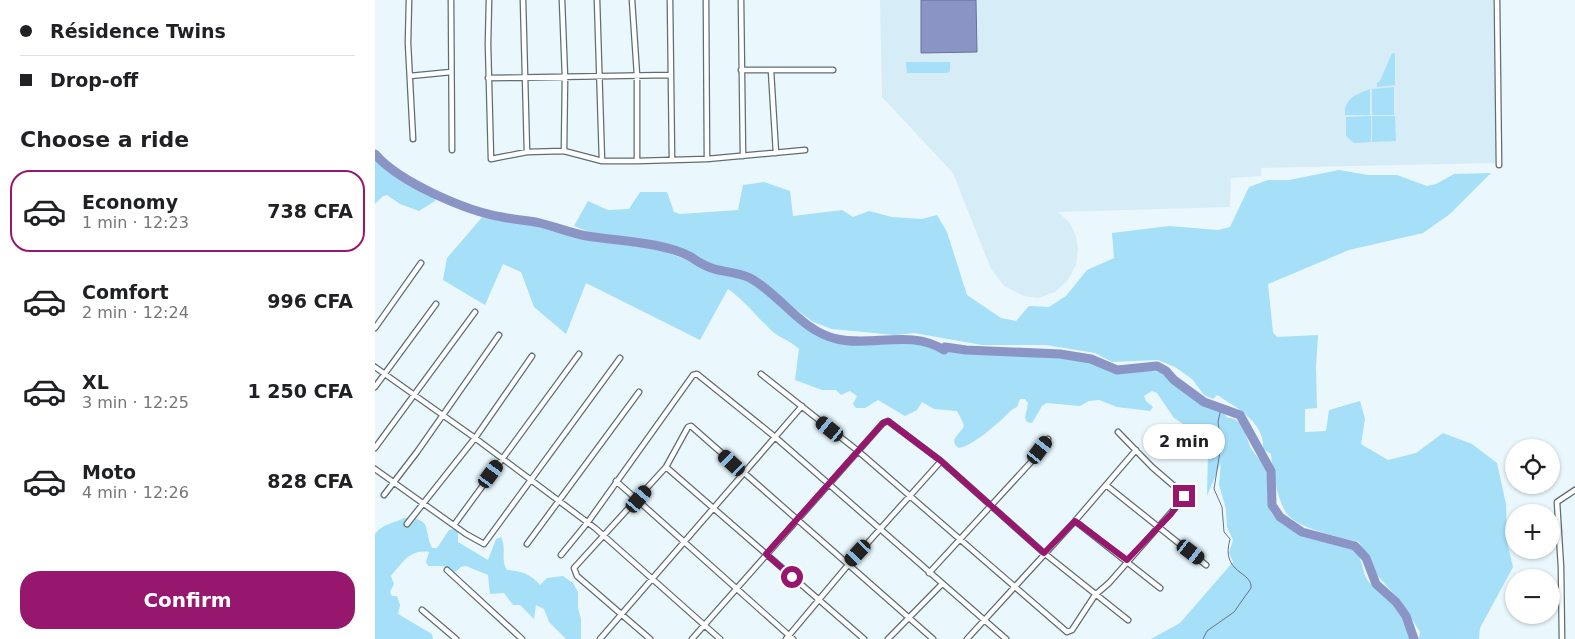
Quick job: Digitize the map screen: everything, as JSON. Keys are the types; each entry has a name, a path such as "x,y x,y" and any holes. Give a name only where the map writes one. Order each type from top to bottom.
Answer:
{"street":[{"path":"409,0 413,139"},
{"path":"451,0 452,150"},
{"path":"489,0 488,78 491,159 527,152 564,151 602,161 707,159 805,150"},
{"path":"523,0 527,152"},
{"path":"562,0 565,77 564,151"},
{"path":"597,0 602,161"},
{"path":"633,0 637,75 637,161"},
{"path":"670,0 672,159"},
{"path":"706,0 707,159"},
{"path":"741,0 743,156"},
{"path":"1497,0 1499,165"},
{"path":"741,70 833,70"},
{"path":"771,70 776,153"},
{"path":"410,76 451,72"},
{"path":"488,78 670,75"},
{"path":"375,328 421,263"},
{"path":"375,388 436,304"},
{"path":"375,448 475,312"},
{"path":"383,495 443,416 499,335"},
{"path":"454,525 579,354"},
{"path":"407,524 424,505 475,438 532,356"},
{"path":"375,469 424,505 485,544 620,358"},
{"path":"375,368 503,458 588,522 720,639"},
{"path":"561,555 588,522 693,375 701,374 984,622 1006,639"},
{"path":"761,374 858,451 1067,632 1072,630 1095,595 1109,583 1127,560 1159,528 1184,496 1117,432"},
{"path":"527,544 639,392"},
{"path":"600,639 802,406"},
{"path":"692,639 796,518 883,423 888,421 941,461 1044,553 1127,620"},
{"path":"650,639 574,572 574,568 639,499 666,467 688,427 691,426 933,639"},
{"path":"929,573 1032,461 1048,439"},
{"path":"967,639 1075,521 1136,450"},
{"path":"787,637 848,564 941,461"},
{"path":"666,467 865,639"},
{"path":"616,481 639,499 787,637 793,639"},
{"path":"1106,485 1206,565"},
{"path":"1561,639 1561,567 1557,502 1575,490"},
{"path":"1075,521 1127,560 1160,588"},
{"path":"447,570 522,639"},
{"path":"888,639 910,619 942,584"},
{"path":"423,610 456,639"}],"shaded area":[{"path":"880,0 1493,0 1497,163 1261,168 1261,176 1231,178 1230,207 1058,212 1070,223 1076,236 1078,249 1076,265 1067,281 1055,292 1038,298 1024,296 1004,286 991,269 953,173 882,97"},
{"path":"921,0 976,0 977,52 921,53"},
{"path":"1392,53 1395,54 1395,85 1377,87 1377,83 1380,81"},
{"path":"906,62 950,62 950,71 947,73 907,73"},
{"path":"1394,87 1394,115 1372,115 1372,89"},
{"path":"1370,89 1370,115 1345,115 1345,109 1349,101 1356,95"},
{"path":"1371,116 1371,142 1354,143 1346,136 1346,117"},
{"path":"1372,116 1395,116 1396,141 1372,142"},
{"path":"375,160 387,171 436,198 435,201 419,211 400,204 387,195 383,196 375,204"},
{"path":"1339,170 1368,175 1397,175 1427,186 1436,184 1454,174 1491,173 1450,214 1423,233 1349,250 1268,284 1273,332 1277,337 1318,335 1316,367 1317,408 1305,409 1305,432 1326,431 1329,410 1360,401 1365,419 1361,444 1388,460 1416,453 1443,433 1472,444 1497,463 1506,504 1505,559 1511,559 1513,567 1512,569 1505,569 1505,582 1480,628 1479,639 1419,639 1420,632 1401,602 1376,574 1359,542 1310,528 1287,514 1278,494 1271,454 1263,449 1262,439 1255,423 1217,395 1213,399 1204,395 1192,379 1175,367 1158,360 1112,362 1095,353 1046,345 982,345 914,333 895,335 832,329 813,322 755,279 659,245 594,234 574,226 588,201 608,210 629,209 640,192 667,192 674,212 680,214 738,210 743,185 764,182 790,191 793,216 842,210 853,217 869,211 892,217 922,219 937,215 947,232 967,295 1001,318 1016,321 1029,306 1049,307 1066,296 1087,270 1114,258 1112,233 1169,226 1218,230 1230,227 1249,187 1268,180 1289,180"},
{"path":"484,215 507,220 512,219 583,239 661,250 715,271 732,275 754,284 798,322 822,337 841,343 867,345 904,341 929,346 942,353 950,350 1006,355 1051,356 1089,362 1114,371 1149,370 1159,372 1200,401 1224,413 1227,418 1232,418 1240,424 1251,448 1266,470 1268,499 1273,515 1290,529 1342,545 1356,552 1361,560 1366,578 1374,588 1395,605 1411,639 1151,639 1180,623 1233,562 1229,553 1233,540 1227,527 1226,509 1219,485 1221,462 1207,496 1208,451 1192,430 1174,418 1157,393 1152,391 1144,396 1146,401 1153,407 1150,411 1117,407 1099,400 1089,401 1080,406 1047,403 1042,406 1032,423 1027,422 1025,418 1028,403 1025,399 1020,399 1017,407 985,433 970,444 959,448 955,445 954,440 964,425 957,411 934,409 922,402 917,410 905,416 878,400 865,408 856,408 853,404 857,396 850,391 841,395 836,390 822,390 795,380 799,349 772,331 728,289 700,340 586,283 566,334 534,307 521,272 503,264 485,305 443,280 447,258"},
{"path":"404,518 413,518 423,522 432,548 437,548 449,530 454,529 458,532 458,542 488,560 496,539 501,537 503,541 504,562 507,570 525,574 533,578 540,585 547,578 563,576 573,583 578,592 581,639 566,639 549,622 544,609 536,605 534,619 520,605 513,605 504,593 490,594 488,575 466,566 461,567 454,573 450,573 443,566 428,566 426,562 429,552 422,552 412,555 403,561 391,576 394,584 390,592 392,596 397,596 400,605 398,614 432,634 433,639 375,639 375,534 385,526"}],"waterway":[{"path":"375,154 386,165 416,185 470,209 487,214 540,223 587,236 668,248 691,257 711,268 746,276 761,285 813,329 837,339 850,341 905,339 931,344 944,350 945,347 966,350 1060,354 1091,359 1117,370 1157,366 1166,371 1174,380 1204,402 1240,415 1271,471 1272,505 1280,517 1302,532 1355,546 1366,558 1376,584 1396,602 1406,616 1414,639"},
{"path":"1203,639 1207,631 1234,612 1251,588 1247,578 1237,570 1229,559 1230,539 1224,532 1222,507 1214,489 1221,445 1218,422 1221,408"}],"route":[{"path":"792,577 766,554 796,518 883,423 888,421 941,461 1044,553 1075,521 1127,560 1159,528 1184,496"}]}
